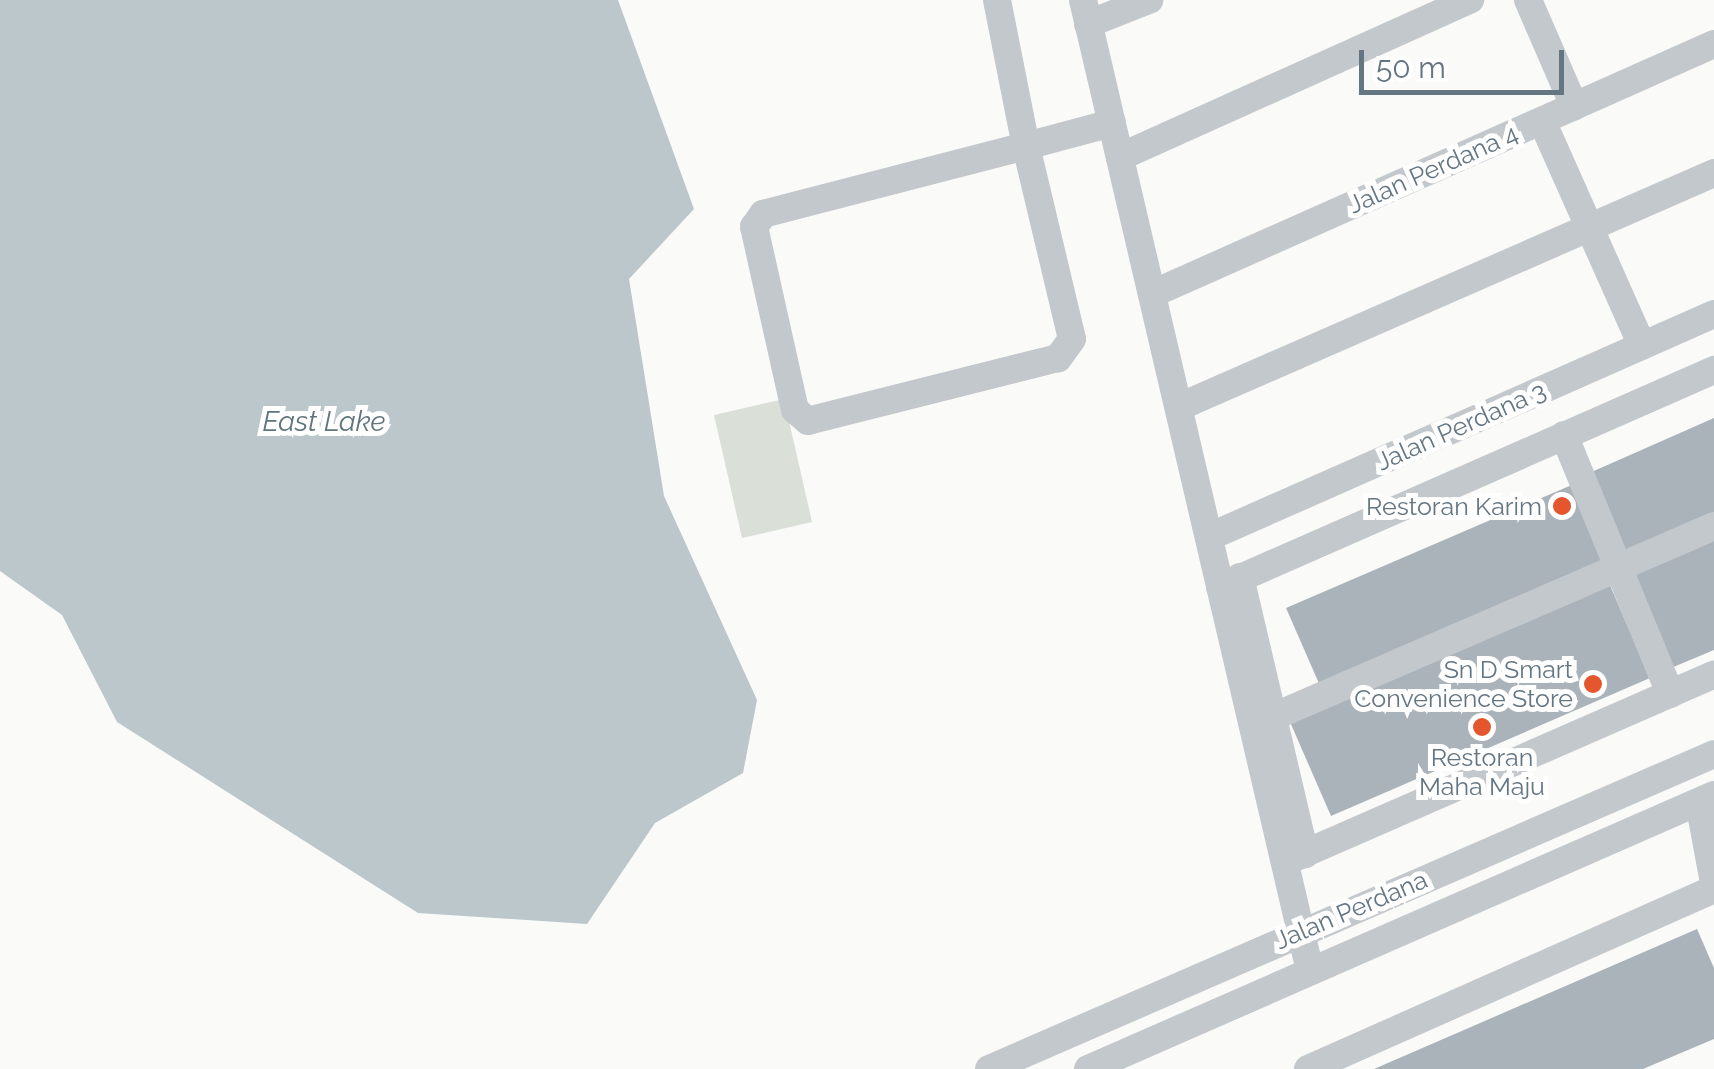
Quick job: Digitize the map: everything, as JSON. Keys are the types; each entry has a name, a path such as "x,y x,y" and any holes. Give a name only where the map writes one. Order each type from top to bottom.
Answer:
{"street":[{"path":"997,0 1026,146 1072,339 1058,358 808,421 795,410 754,226 763,214 1026,146 1112,122"},
{"path":"1148,0 1086,12 1209,537 1230,582 1273,717 1295,858 1301,931 1310,971"},
{"path":"1120,157 1470,0"},
{"path":"1528,0 1574,106"},
{"name":"Jalan Perdana 4","path":"1152,294 1714,44"},
{"path":"1542,120 1642,346"},
{"path":"1178,408 1714,173"},
{"name":"Jalan Perdana 3","path":"1209,537 1714,314"},
{"path":"1230,582 1714,370"},
{"path":"1564,435 1670,694"},
{"path":"1273,717 1714,526"},
{"path":"1230,582 1295,858"},
{"path":"1295,858 1714,675"},
{"name":"Jalan Perdana","path":"988,1069 1714,754"},
{"path":"1308,1069 1714,886 1707,799"},
{"name":"Jalan Perdana","path":"1088,1069 1707,799"}],"shaded area":[{"path":"784,399 812,522 742,538 714,415"}],"water":[{"name":"East Lake","path":"0,0 618,0 694,209 629,279 664,496 757,700 743,773 655,823 587,924 418,913 117,722 62,615 0,571"}],"building":[{"path":"1714,418 1714,516 1622,556 1587,474"},
{"path":"1574,484 1609,565 1321,688 1286,608"},
{"path":"1714,537 1714,650 1671,668 1629,575"},
{"path":"1609,583 1650,678 1331,816 1290,722"},
{"path":"1697,929 1714,968 1714,1039 1643,1069 1374,1069"}],"place":[{"name":"Restoran Karim","path":"1562,506"},
{"name":"Sn D Smart Convenience Store","path":"1593,684"},
{"name":"Restoran Maha Maju","path":"1482,727"}]}
